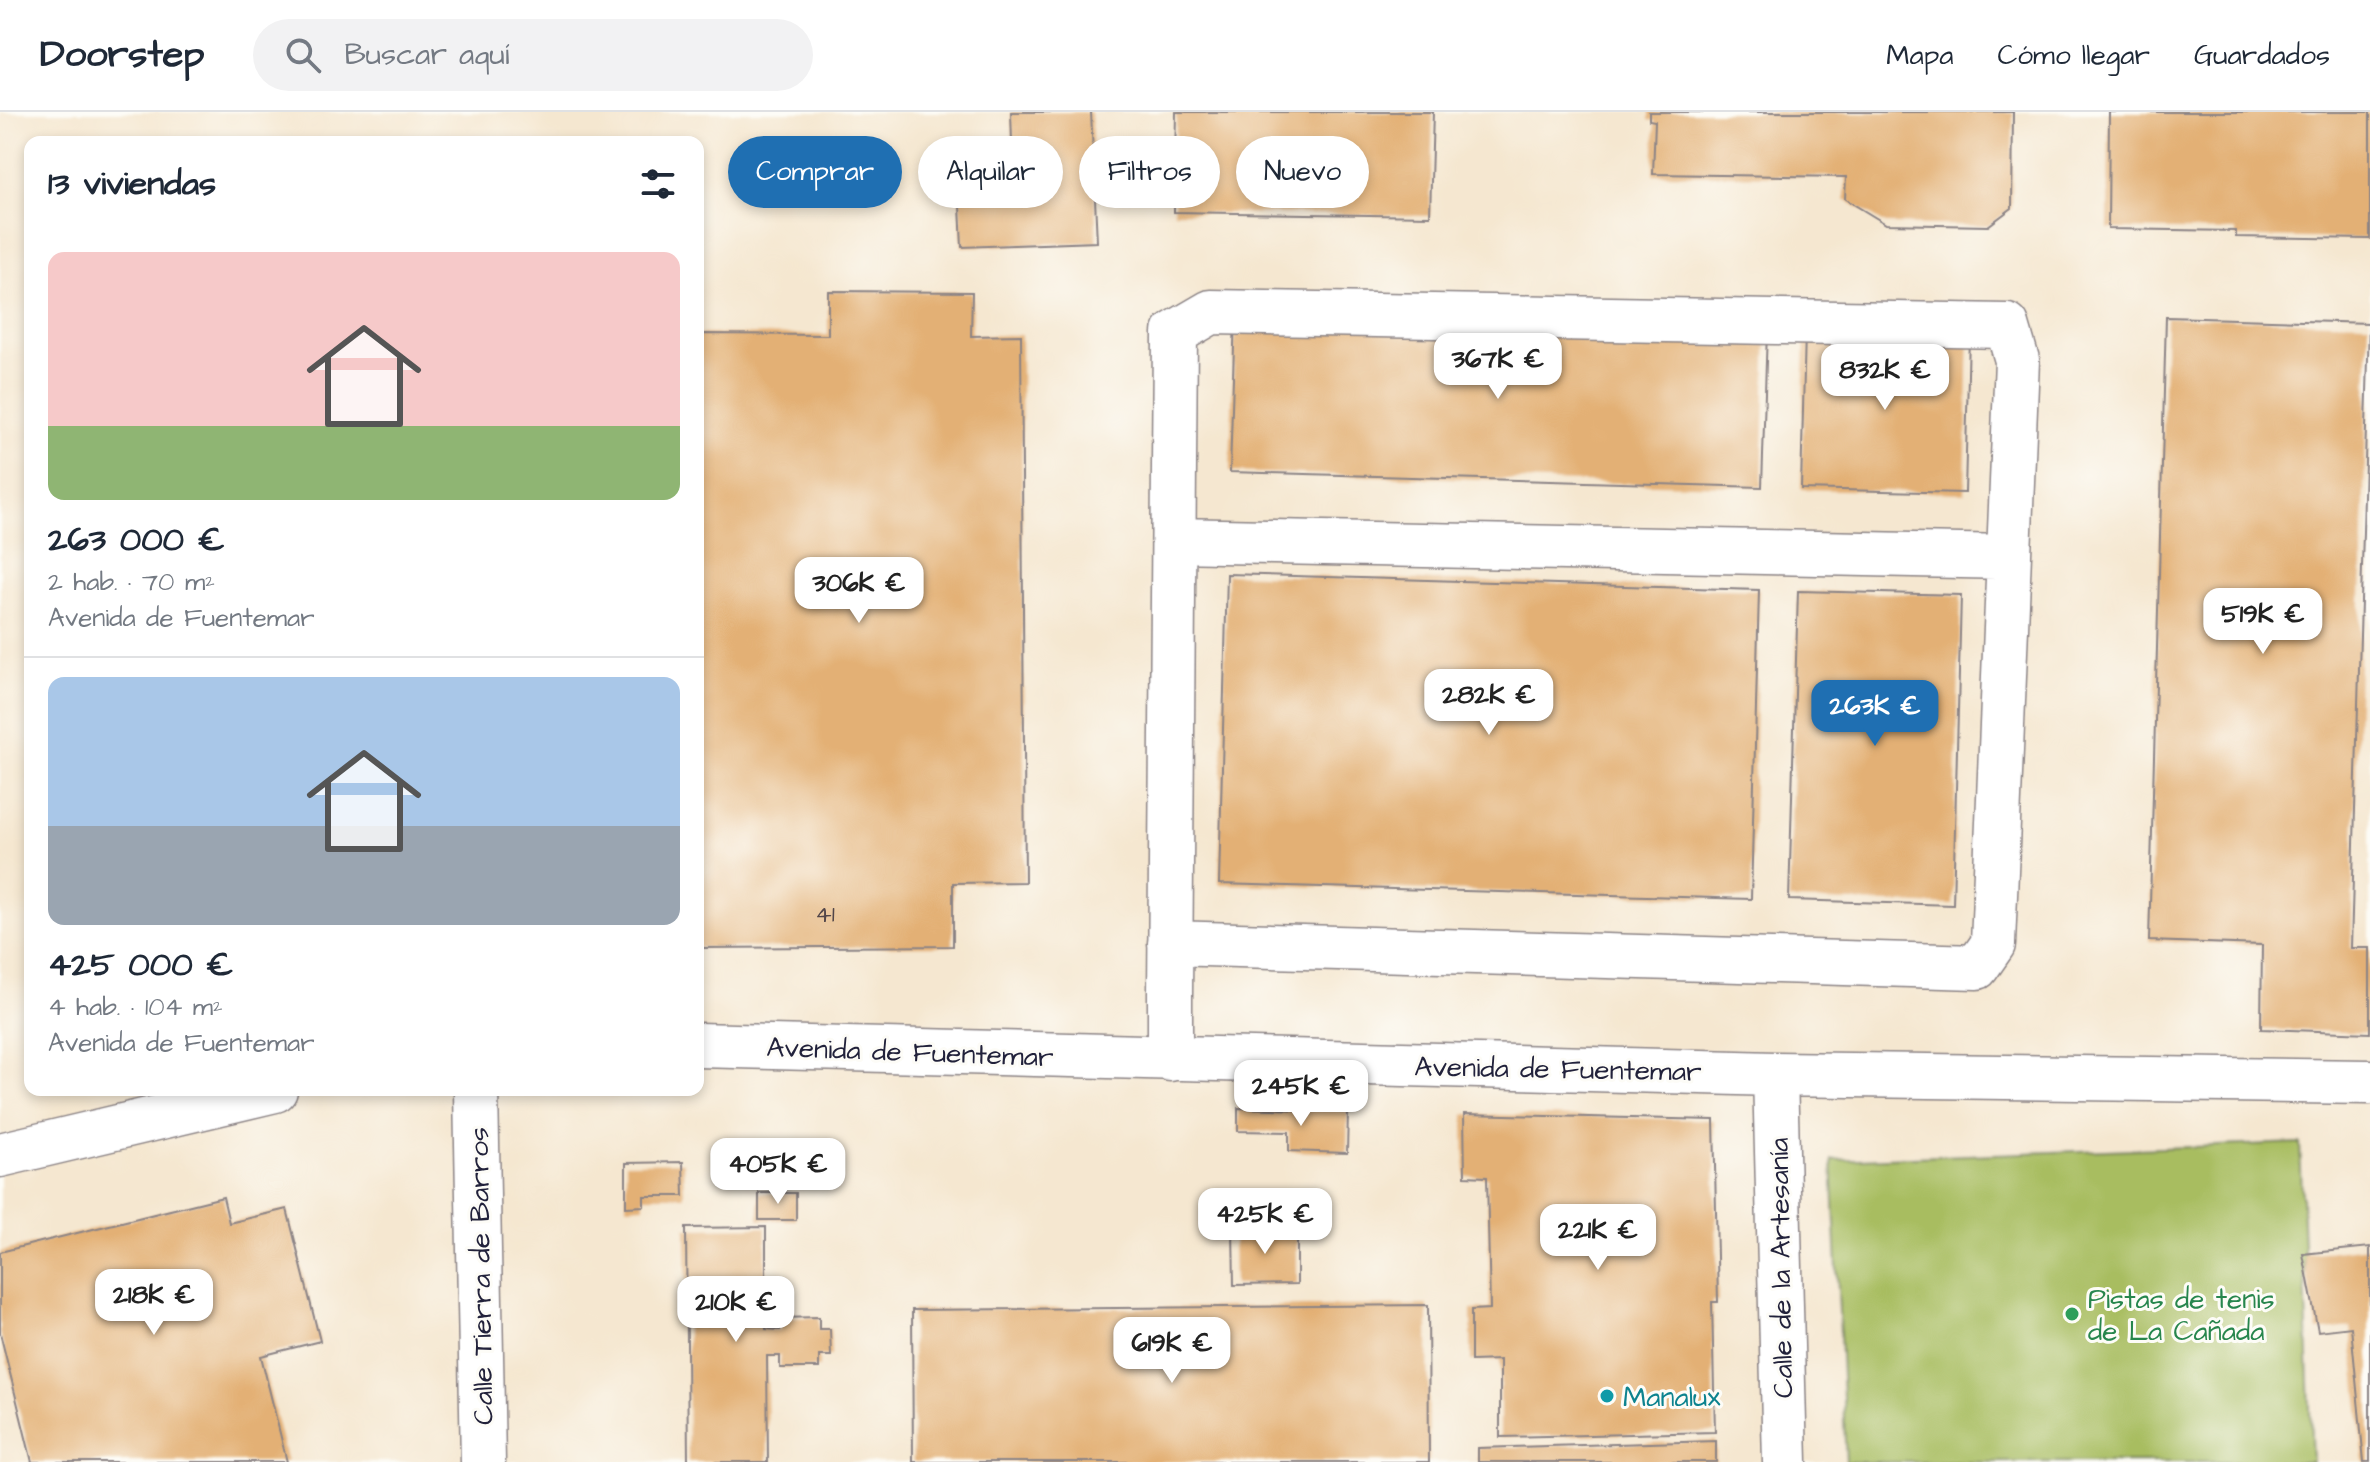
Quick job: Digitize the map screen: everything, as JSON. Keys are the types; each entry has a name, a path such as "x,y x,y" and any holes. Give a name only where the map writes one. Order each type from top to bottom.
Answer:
{"street":[{"path":"1170,943 1977,967 1993,944 2017,360 2007,326 1211,312 1175,333 1170,943 1170,1059"},
{"path":"1174,540 2009,557"},
{"name":"Avenida de Fuentemar","path":"704,1045 1775,1074 2370,1082"},
{"name":"Calle de la Artesanía","path":"1775,1074 1785,1462"},
{"path":"0,1155 250,1096"},
{"name":"Calle Tierra de Barros","path":"476,1096 483,1462"}],"green space":[{"name":"Pistas de tenis de La Cañada","path":"2300,1143 2312,1462 1846,1462 1832,1160"}],"building":[{"path":"1011,112 1091,112 1092,136 1079,136 1079,208 1095,208 1097,242 962,247 960,208 1063,208 1063,136 1012,136"},
{"path":"1176,112 1433,112 1430,216 1174,212 1174,208 1220,208 1220,136 1176,136"},
{"path":"1649,112 2013,112 2012,208 1988,226 1886,224 1845,199 1846,177 1653,174 1655,121 1649,120"},
{"path":"2109,112 2370,112 2370,239 2236,237 2236,231 2108,229"},
{"path":"828,291 972,292 971,336 1021,335 1025,882 953,883 953,946 704,948 704,334 828,335"},
{"path":"1235,315 1767,330 1762,487 1230,472"},
{"path":"2166,317 2369,323 2351,948 2370,948 2370,1033 2261,1029 2262,945 2149,941"},
{"path":"1805,331 1969,335 1965,493 1801,489"},
{"path":"1227,574 1759,590 1751,899 1219,884"},
{"path":"1798,591 1961,595 1953,905 1789,900"},
{"path":"1238,1108 1348,1111 1347,1153 1289,1151 1289,1132 1238,1131"},
{"path":"1464,1114 1714,1120 1718,1302 1712,1302 1715,1432 1500,1437 1500,1360 1471,1361 1471,1310 1490,1309 1487,1177 1465,1176"},
{"path":"683,1162 684,1196 644,1196 644,1206 626,1207 626,1163"},
{"path":"759,1193 796,1193 796,1220 759,1220"},
{"path":"223,1197 229,1223 287,1209 320,1341 261,1356 287,1462 32,1462 0,1333 0,1252"},
{"path":"766,1227 766,1291 774,1291 773,1307 766,1307 766,1329 780,1330 780,1318 819,1317 819,1329 830,1329 831,1356 819,1356 819,1368 780,1368 780,1356 767,1356 768,1462 688,1462 686,1228"},
{"path":"1297,1228 1297,1284 1234,1285 1233,1229"},
{"path":"2370,1247 2370,1462 2364,1462 2351,1327 2318,1331 2303,1254"},
{"path":"1428,1305 1429,1462 913,1462 912,1310"},
{"path":"1716,1441 1716,1462 1478,1462 1478,1448"}],"place":[{"name":"Pistas de tenis de La Cañada","path":"2072,1314"},
{"name":"Manalux","path":"1607,1396"}]}
